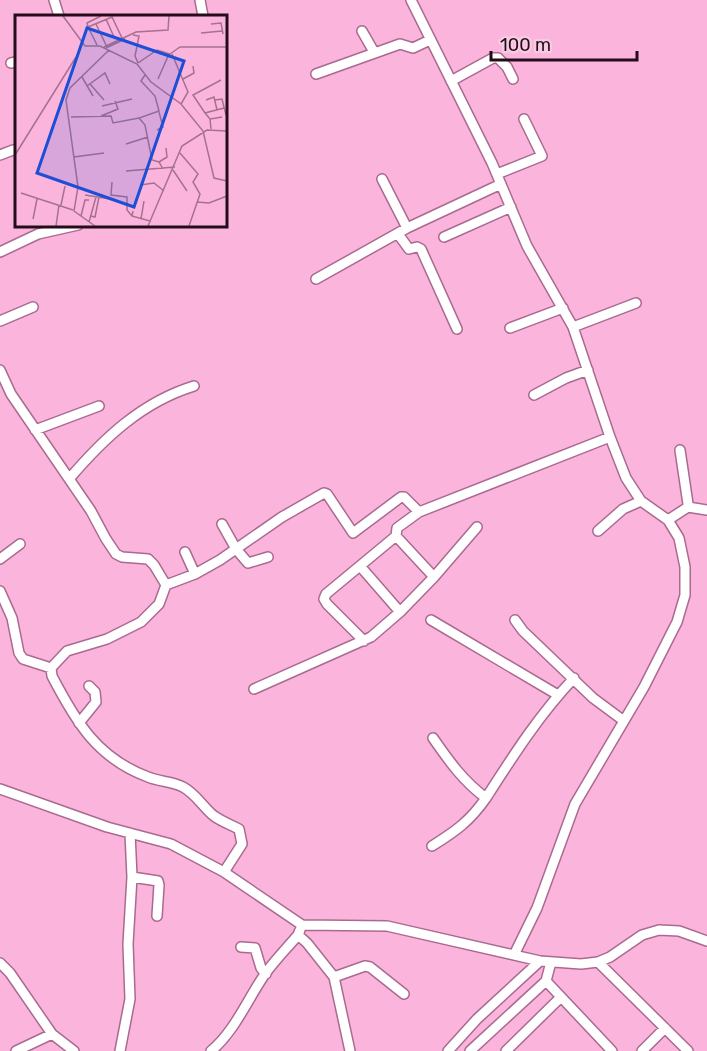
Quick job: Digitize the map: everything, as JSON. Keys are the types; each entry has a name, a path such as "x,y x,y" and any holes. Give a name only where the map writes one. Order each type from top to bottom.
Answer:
{"street":[{"path":"54,0 59,15"},
{"path":"200,0 203,15"},
{"path":"422,0 411,1 497,174 527,246 573,327 626,478 641,501 668,520 679,538 685,567 685,595 678,622 644,687 575,804 537,908 514,955"},
{"path":"362,31 374,52"},
{"path":"316,74 400,44 413,48 430,40"},
{"path":"451,81 493,58 498,58 507,67 513,79"},
{"path":"497,174 542,156 524,119"},
{"path":"0,155 13,150"},
{"path":"382,179 407,228"},
{"path":"316,279 407,228 501,184"},
{"path":"444,237 511,207"},
{"path":"0,252 38,234 74,226"},
{"path":"398,234 409,249 417,247 421,249 457,329"},
{"path":"573,327 636,303"},
{"path":"0,321 33,307"},
{"path":"510,328 563,308"},
{"path":"0,370 11,394 69,479 116,554 148,560 154,565 166,585"},
{"path":"534,395 566,378 588,370"},
{"path":"69,479 117,429 147,407 174,392 194,386"},
{"path":"35,430 99,406"},
{"path":"364,641 324,599 326,594 396,536 397,528 418,512 610,437"},
{"path":"680,450 687,507"},
{"path":"51,668 67,651 107,639 141,621 159,604 166,585 195,574 282,517 326,493 353,533 401,496 418,512"},
{"path":"598,531 623,509 641,501"},
{"path":"668,520 687,507 707,510"},
{"path":"222,524 236,549 248,563 268,557"},
{"path":"254,689 364,641 400,612 477,527"},
{"path":"396,536 434,576"},
{"path":"0,559 20,544"},
{"path":"185,552 195,574"},
{"path":"360,566 400,612"},
{"path":"0,591 12,618 19,653 23,659 51,668"},
{"path":"431,620 558,695"},
{"path":"514,620 593,698 624,721"},
{"path":"51,668 52,676 79,723 117,763 150,778 170,781 187,789 215,817 239,829 242,844 224,872"},
{"path":"432,846 455,832 473,816 521,742 574,678"},
{"path":"79,723 96,702 95,692 89,686"},
{"path":"433,738 458,773 486,798"},
{"path":"0,789 76,816 171,844 224,872 302,925 387,926 540,961 581,964 598,962 610,957 642,935 659,930 679,931 707,941"},
{"path":"120,1051 130,999 128,944 132,878 130,833"},
{"path":"132,878 158,881 157,916"},
{"path":"211,1051 220,1044 266,974 298,935 302,925"},
{"path":"298,935 334,977 350,1051"},
{"path":"241,947 255,948 261,968 266,974"},
{"path":"448,1051 477,1019 540,961"},
{"path":"470,1051 546,981 551,962"},
{"path":"598,962 688,1051"},
{"path":"0,963 10,973 52,1034 74,1051"},
{"path":"334,977 365,966 370,967 404,994"},
{"path":"546,981 612,1051"},
{"path":"507,1051 561,997"},
{"path":"642,1051 665,1028"},
{"path":"16,1051 52,1034"}]}
